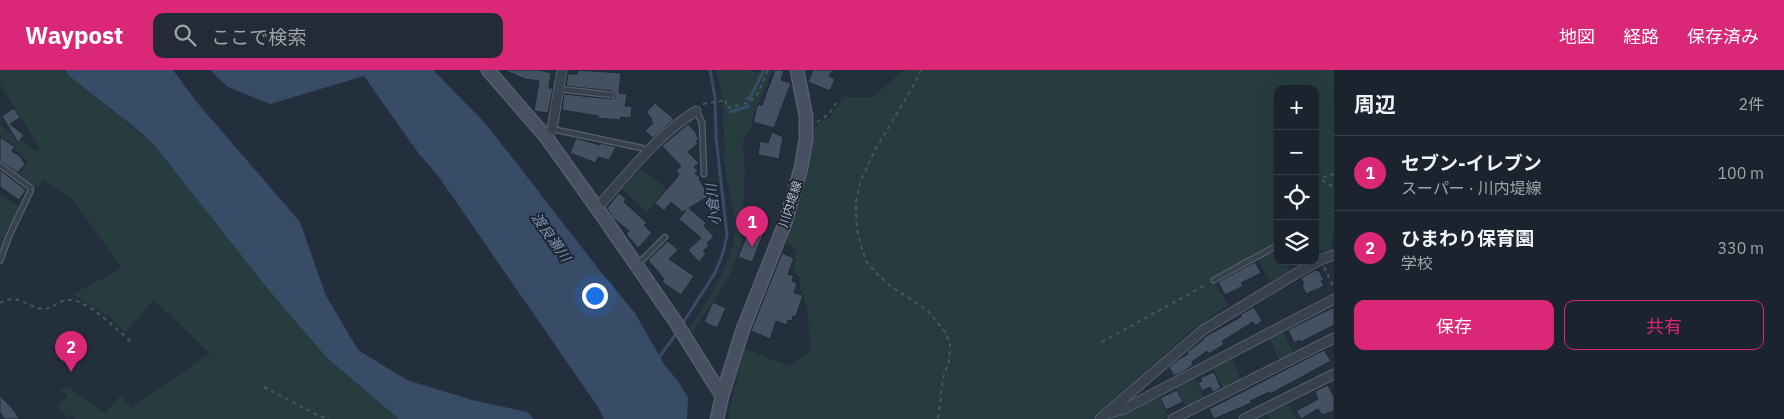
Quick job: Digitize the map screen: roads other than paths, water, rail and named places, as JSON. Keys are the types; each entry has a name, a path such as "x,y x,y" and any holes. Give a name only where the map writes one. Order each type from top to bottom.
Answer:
{"street":[{"path":"549,133 562,70"},
{"name":"川内堤線","path":"717,419 722,396 749,310 786,223 802,168 806,131 804,97 797,70"},
{"path":"494,74 549,133 597,208 675,320 722,396"},
{"path":"597,208 648,151 680,121 696,111"},
{"path":"1102,417 1202,330 1320,261 1334,255"},
{"path":"1102,417 1124,409 1334,299"},
{"path":"1172,419 1334,338"},
{"path":"1244,419 1334,374"}],"lane":[{"path":"559,89 612,95"},
{"path":"696,111 702,122 704,174"},
{"path":"549,133 642,148 648,151"},
{"path":"0,165 31,188 0,261"},
{"path":"637,265 665,237"},
{"path":"1214,280 1274,247"}],"water":[{"path":"65,70 173,70 195,100 300,222 326,296 358,350 407,380 472,400 527,412 534,419 399,419 327,358 267,288 155,146 139,131 68,75"},
{"name":"渡良瀬川","path":"210,70 433,70 486,124 635,313 665,366 678,381 688,398 687,419 604,419 598,407 439,177 419,154 364,76 270,104 228,87"}],"waterway":[{"name":"小倉川","path":"681,326 715,273 723,253 727,235 716,137 715,97 710,70"},
{"path":"747,99 750,98 764,70"},
{"path":"730,112 749,106"},
{"name":"小倉川","path":"658,359 678,331"}],"place":[{"name":"セブン-イレブン","path":"752,247"},
{"name":"ひまわり保育園","path":"71,372"}]}
